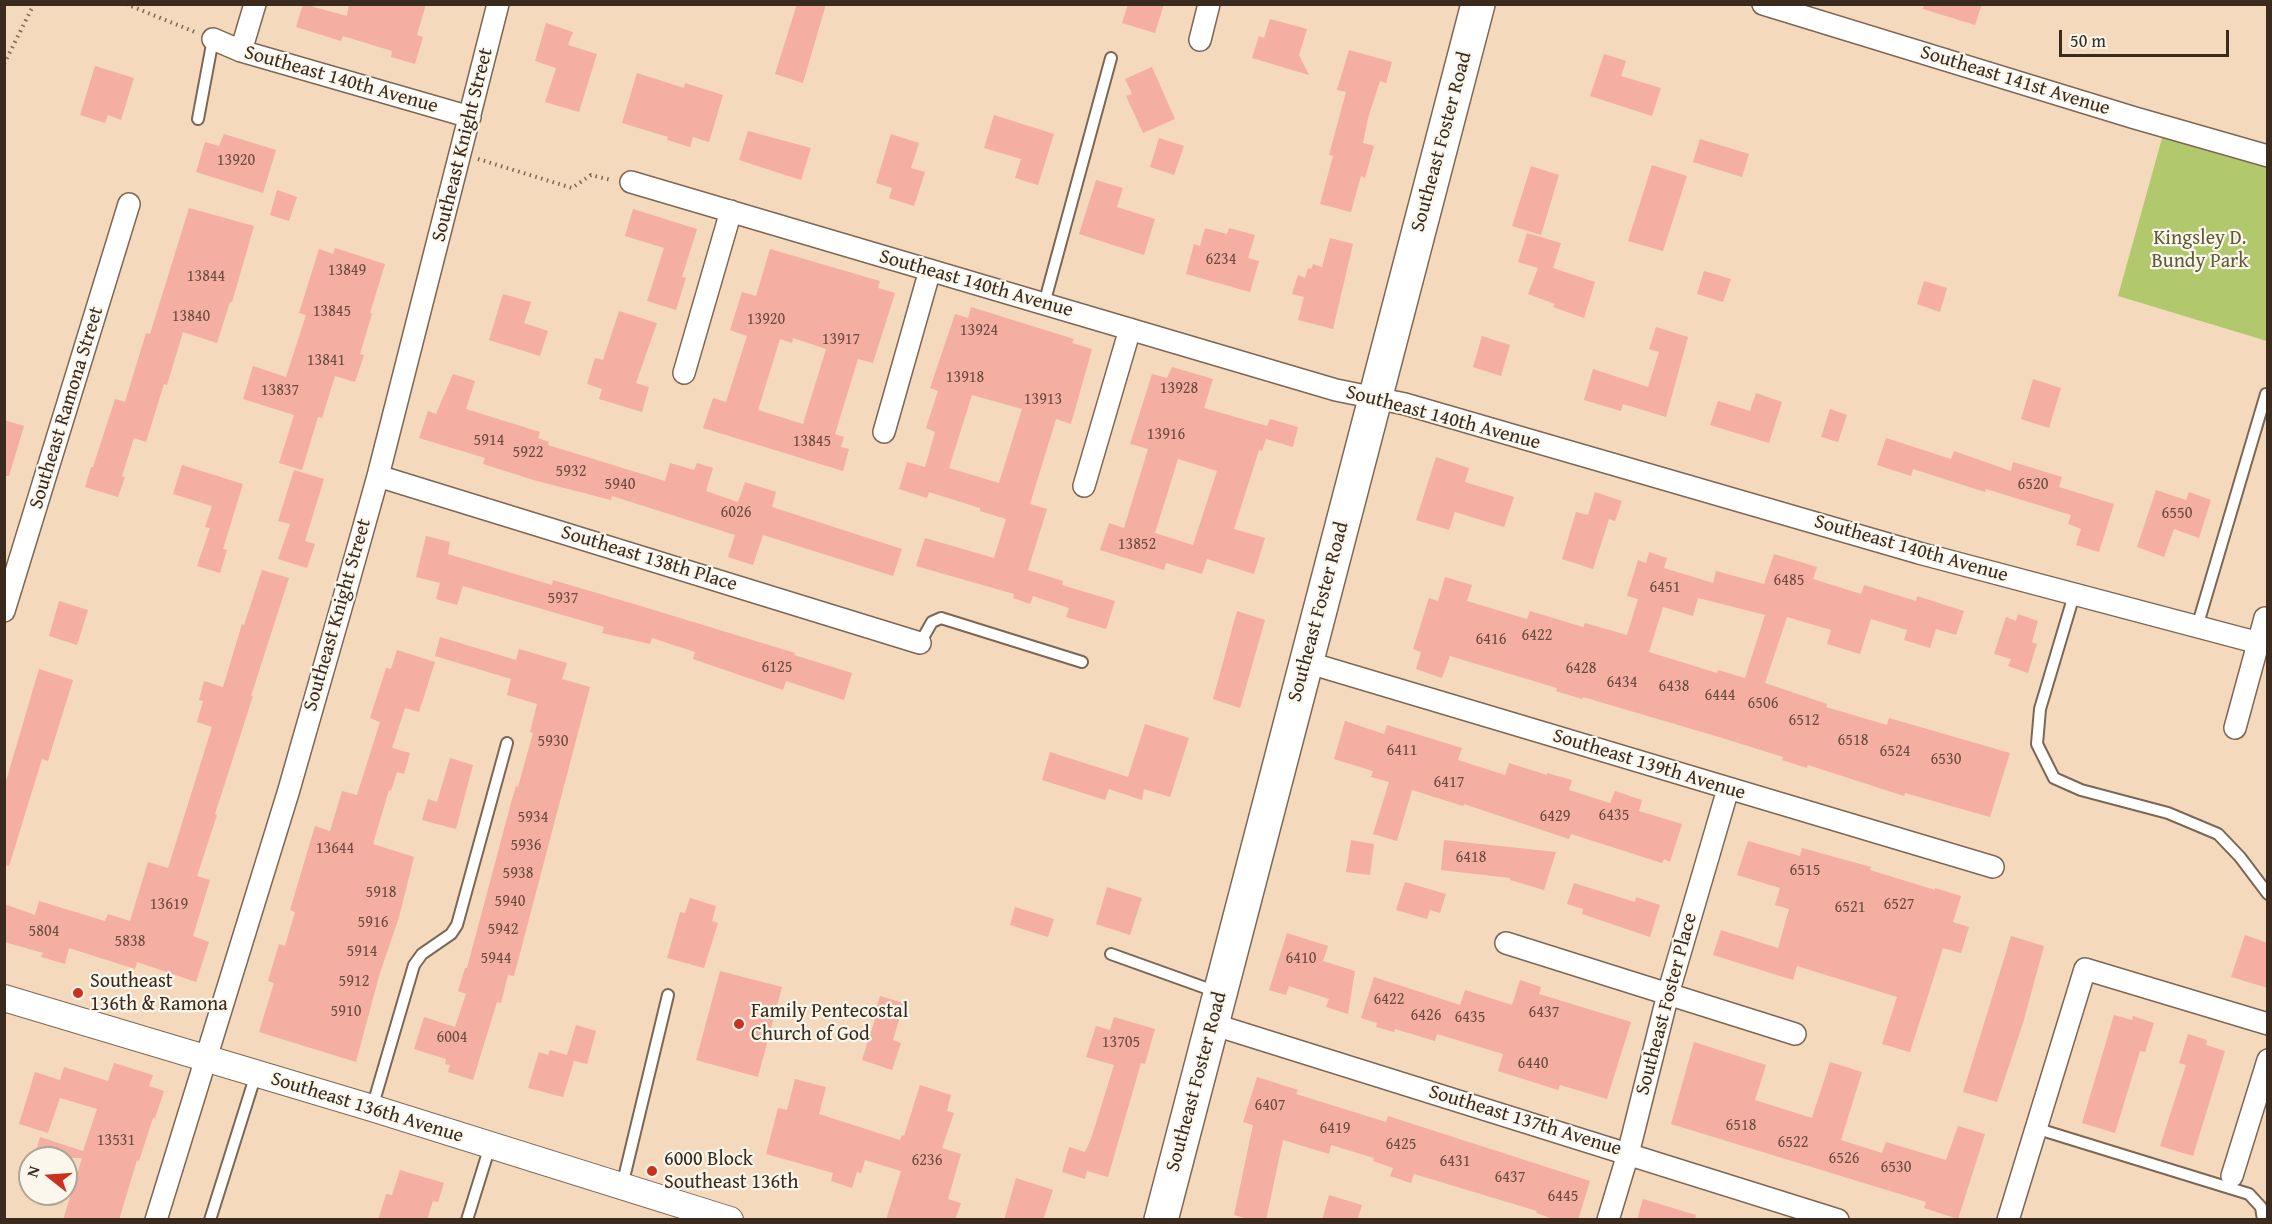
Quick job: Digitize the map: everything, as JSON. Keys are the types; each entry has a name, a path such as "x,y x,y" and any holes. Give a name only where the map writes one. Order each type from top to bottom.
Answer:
{"main road":[{"name":"Southeast Foster Road","path":"1161,1220 1478,4"}],"street":[{"path":"241,51 255,4"},
{"name":"Southeast Knight Street","path":"156,1220 294,771 378,476 498,4"},
{"path":"1200,40 1209,4"},
{"name":"Southeast 141st Avenue","path":"1763,4 2135,118 2268,156"},
{"name":"Southeast 140th Avenue","path":"213,39 241,51 470,117"},
{"name":"Southeast 140th Avenue","path":"631,182 1336,390 1405,404 1919,553 2259,643"},
{"name":"Southeast Ramona Street","path":"4,611 129,204"},
{"path":"684,373 731,211"},
{"path":"884,432 930,270"},
{"path":"1084,486 1130,329"},
{"name":"Southeast 138th Place","path":"378,476 920,643"},
{"path":"2235,728 2265,618"},
{"name":"Southeast 139th Avenue","path":"1306,662 1992,867"},
{"name":"Southeast Foster Place","path":"1608,1220 1628,1154 1668,994 1728,789"},
{"path":"1506,943 1795,1034"},
{"path":"2008,1220 2085,969 2268,1024"},
{"name":"Southeast 136th Avenue","path":"5,1000 372,1108 730,1220"},
{"name":"Southeast 137th Avenue","path":"1216,1009 1628,1154 1838,1220"},
{"path":"2232,1176 2268,1060"}],"lane":[{"path":"198,119 213,39"},
{"path":"1044,304 1112,58"},
{"path":"2197,627 2266,394"},
{"path":"2074,595 2040,709 2037,744 2054,778 2081,790 2168,813 2218,834 2240,857 2268,894"},
{"path":"920,643 932,622 941,618 1082,662"},
{"path":"372,1108 414,965 422,954 451,934 457,925 507,743"},
{"path":"1111,954 1216,1009"},
{"path":"621,1186 668,995"},
{"path":"210,1220 256,1074"},
{"path":"2036,1128 2249,1194 2261,1207 2263,1220"},
{"path":"467,1220 490,1146"}],"path":[{"path":"4,64 34,4"},
{"path":"126,4 213,39"},
{"path":"460,154 572,188 591,175 631,182"}],"green space":[{"name":"Kingsley D. Bundy Park","path":"2166,124 2267,154 2267,341 2118,296"}],"building":[{"path":"303,4 347,16 349,4 426,4 417,35 423,37 415,64 391,57 392,51 343,36 341,41 296,27"},
{"path":"797,4 826,4 803,83 775,74"},
{"path":"1128,4 1164,4 1155,33 1122,23"},
{"path":"1924,4 1982,4 1975,25 1923,9"},
{"path":"1270,19 1307,29 1299,55 1309,75 1252,58 1259,36 1264,38"},
{"path":"546,23 573,32 568,45 597,54 579,112 545,102 556,68 535,61"},
{"path":"1349,50 1392,62 1386,83 1380,81 1368,118 1363,143 1374,146 1365,178 1361,176 1351,212 1320,204 1333,156 1329,155 1346,92 1337,90"},
{"path":"1604,54 1626,61 1621,76 1661,88 1652,116 1590,96"},
{"path":"95,66 134,78 121,120 108,115 105,123 80,115"},
{"path":"1152,67 1175,119 1143,133 1126,96 1132,94 1125,79"},
{"path":"637,73 684,88 685,83 723,95 709,142 693,137 690,147 667,140 668,137 622,123"},
{"path":"994,115 1054,134 1038,185 1015,178 1021,159 984,148"},
{"path":"748,131 811,148 801,180 739,160"},
{"path":"224,134 276,150 263,193 196,172 205,142 219,146"},
{"path":"891,134 919,143 911,168 925,172 914,206 889,198 892,188 876,183"},
{"path":"1159,138 1184,146 1174,175 1150,167"},
{"path":"1700,139 1749,154 1742,177 1693,162"},
{"path":"1652,165 1687,176 1663,251 1628,241"},
{"path":"1531,166 1559,175 1541,235 1512,226"},
{"path":"1096,180 1123,188 1117,207 1155,219 1144,255 1079,234"},
{"path":"277,190 297,197 289,221 270,215"},
{"path":"189,208 254,226 232,302 230,302 217,343 183,332 146,442 134,438 118,497 85,487 115,399 125,402 146,333 150,334"},
{"path":"633,209 697,229 682,277 686,278 676,310 647,301 664,248 625,236"},
{"path":"1205,228 1227,234 1229,228 1255,235 1248,258 1259,261 1250,292 1186,274 1194,244 1200,246"},
{"path":"1527,233 1561,243 1553,268 1595,282 1584,318 1553,307 1555,304 1528,294 1538,268 1518,262"},
{"path":"1330,238 1353,244 1333,329 1298,320 1304,297 1292,294 1298,275 1305,278 1308,268 1311,269 1313,264 1322,267"},
{"path":"335,248 385,264 370,313 372,314 360,354 364,355 355,382 335,376 322,418 318,417 302,470 279,463 294,415 243,399 253,366 286,377 306,315 299,313 319,249 333,254"},
{"path":"770,249 880,281 878,288 895,293 873,363 858,359 835,434 844,437 841,447 849,449 843,471 703,428 713,398 726,402 747,336 730,330 742,292 756,296","holes":["793,338 826,349 803,424 758,410 780,339 792,343"]},
{"path":"1704,271 1731,279 1723,302 1697,294"},
{"path":"1924,281 1947,288 1940,312 1917,304"},
{"path":"503,294 531,302 524,323 548,331 540,356 489,340"},
{"path":"971,307 1074,339 1072,343 1092,349 1071,424 1056,419 1030,504 1047,509 1028,570 1063,581 1062,585 1115,601 1106,629 1066,617 1069,608 1033,596 1030,604 1013,598 1014,594 916,566 925,538 994,558 1006,519 929,492 927,498 899,489 907,462 925,467 935,432 926,428 938,391 930,388 955,314 968,318","holes":["972,395 1022,409 999,483 949,468"]},
{"path":"619,311 657,323 636,383 649,387 642,412 599,399 602,389 587,384 595,358 603,360"},
{"path":"1656,327 1688,337 1666,417 1623,404 1621,411 1584,400 1593,369 1648,387 1659,352 1649,349"},
{"path":"1482,336 1510,345 1501,376 1473,367"},
{"path":"1172,367 1213,379 1204,408 1267,426 1270,419 1298,427 1293,447 1266,439 1262,451 1259,450 1234,529 1265,538 1254,574 1207,559 1202,574 1166,563 1164,570 1100,550 1109,523 1124,528 1148,449 1130,444 1152,374 1167,378","holes":["1178,459 1217,471 1193,545 1155,533"]},
{"path":"453,374 475,381 466,409 540,432 538,438 549,442 548,445 665,481 670,463 694,470 697,463 713,468 706,491 738,502 745,482 776,492 772,507 902,549 893,576 763,535 753,565 728,557 735,535 612,496 611,500 537,481 483,464 485,458 419,438 428,411 436,414"},
{"path":"2033,379 2061,388 2049,428 2021,419"},
{"path":"1756,393 1782,402 1769,443 1710,425 1718,401 1750,411"},
{"path":"1830,409 1847,415 1838,442 1821,437"},
{"path":"4,420 24,426 9,476 4,476"},
{"path":"1886,438 1951,459 1954,451 2011,471 2013,462 2062,477 2059,487 2114,504 2099,552 2076,545 2081,529 2068,524 2071,515 1986,489 1985,492 1913,469 1911,476 1877,465"},
{"path":"1436,457 1469,468 1465,482 1514,497 1504,527 1455,512 1449,530 1416,520"},
{"path":"182,465 243,484 223,549 227,550 220,573 197,566 210,528 205,527 212,506 173,494"},
{"path":"294,470 324,479 305,541 315,544 307,568 278,559 290,524 278,521"},
{"path":"2156,490 2186,500 2189,492 2211,500 2199,538 2174,529 2164,557 2137,547"},
{"path":"1595,492 1622,501 1615,521 1609,519 1593,569 1562,559 1576,512 1588,515"},
{"path":"426,536 450,542 448,554 552,585 553,580 795,653 794,655 852,673 844,700 786,681 783,690 693,659 695,652 652,638 650,644 602,633 604,627 463,586 457,605 436,599 440,583 416,577"},
{"path":"1649,552 1667,558 1664,568 1713,583 1716,571 1764,584 1774,554 1817,567 1813,579 1861,594 1864,585 1916,601 1917,596 1964,611 1956,635 1936,629 1930,648 1904,640 1907,630 1871,619 1860,654 1827,644 1831,630 1787,617 1765,683 1827,704 1826,707 1887,725 1889,718 2010,753 1990,817 1905,793 1904,796 1808,765 1807,768 1782,760 1783,757 1583,697 1582,699 1556,691 1557,688 1450,656 1442,678 1416,669 1421,652 1413,649 1429,598 1438,601 1445,577 1472,585 1467,601 1527,619 1530,611 1583,627 1585,623 1627,635 1638,599 1627,596 1638,560 1646,563","holes":["1698,598 1765,615 1745,678 1718,670 1717,673 1649,652 1663,607 1693,616"]},
{"path":"262,570 289,578 197,876 210,880 193,936 209,942 196,982 137,962 135,969 69,948 65,964 41,957 43,953 4,942 4,904 35,915 39,901 105,921 108,914 130,921 148,862 168,868 212,727 197,722 203,701 199,700 204,681 223,687 242,624 244,625"},
{"path":"59,601 88,610 77,645 49,636"},
{"path":"1237,611 1265,620 1240,708 1213,699"},
{"path":"2018,614 2038,621 2032,642 2037,644 2028,673 2008,666 2011,659 1994,654 2006,617 2016,621"},
{"path":"440,637 516,660 519,649 567,663 562,679 590,687 514,976 508,975 501,1003 497,1002 473,1080 448,1072 450,1065 445,1064 446,1059 414,1049 424,1017 455,1027 466,994 458,991 465,968 467,968 511,803 516,786 518,787 533,733 530,732 537,704 507,695 511,679 435,656"},
{"path":"397,650 435,662 419,712 405,708 392,748 410,753 404,774 397,772 391,791 389,790 373,844 414,857 399,917 379,976 356,1062 259,1032 274,983 268,981 279,944 285,946 295,912 290,910 315,826 330,831 342,791 357,795 380,722 370,718 386,668 391,669"},
{"path":"39,669 73,680 48,761 42,759 9,866 4,865 4,788"},
{"path":"1345,721 1384,734 1387,725 1462,748 1458,760 1505,775 1509,763 1572,780 1569,790 1610,803 1615,791 1642,800 1639,811 1682,824 1670,862 1664,859 1662,863 1571,834 1569,839 1464,804 1463,806 1412,790 1397,841 1373,834 1389,782 1371,777 1373,771 1334,759"},
{"path":"1145,724 1189,738 1170,797 1144,789 1142,800 1109,789 1105,800 1042,780 1050,752 1128,777"},
{"path":"450,758 473,765 456,829 422,820 428,799 437,802"},
{"path":"1351,840 1374,844 1370,875 1346,872"},
{"path":"1444,840 1556,852 1544,890 1510,880 1510,878 1441,870"},
{"path":"1748,841 1800,856 1802,848 1961,896 1953,922 1969,927 1961,953 1943,948 1910,1052 1882,1044 1897,997 1797,966 1793,980 1713,955 1721,930 1778,948 1789,909 1775,905 1780,888 1737,875"},
{"path":"1405,882 1446,894 1440,913 1430,910 1427,919 1396,910"},
{"path":"1574,883 1635,902 1636,897 1660,905 1650,937 1582,914 1583,909 1567,904"},
{"path":"1107,887 1142,898 1130,935 1096,924"},
{"path":"690,898 716,906 712,921 718,923 704,968 667,958 680,912 685,913"},
{"path":"1015,907 1054,919 1048,937 1010,925"},
{"path":"1287,933 1328,946 1323,961 1355,971 1348,1014 1326,1007 1329,999 1289,986 1286,995 1269,990"},
{"path":"2245,935 2268,943 2268,988 2231,977"},
{"path":"2011,936 2044,946 2023,1023 1997,1102 1963,1092"},
{"name":"Family Pentecostal Church of God","path":"720,971 782,987 758,1077 696,1060"},
{"path":"1374,977 1460,1005 1465,990 1512,1005 1520,980 1541,987 1539,994 1631,1022 1607,1099 1560,1085 1558,1090 1498,1071 1503,1054 1437,1034 1435,1041 1395,1029 1394,1032 1376,1027 1377,1023 1361,1018"},
{"path":"880,996 904,1003 893,1040 901,1043 892,1070 862,1060"},
{"path":"2114,1015 2132,1020 2133,1016 2154,1023 2145,1052 2140,1051 2115,1133 2082,1123"},
{"path":"1114,1017 1155,1029 1145,1064 1141,1063 1108,1177 1087,1171 1085,1179 1062,1172 1069,1147 1085,1152 1091,1139 1114,1065 1086,1057 1096,1026 1110,1030"},
{"path":"576,1025 596,1031 587,1064 574,1061 563,1097 528,1088 539,1052 548,1055 550,1050 567,1055"},
{"path":"2188,1034 2207,1040 2206,1045 2225,1051 2193,1156 2160,1146 2186,1065 2179,1063"},
{"path":"1694,1042 1766,1065 1755,1100 1812,1118 1830,1062 1862,1072 1841,1140 1882,1153 1886,1142 1946,1160 1958,1126 1985,1134 1958,1219 1924,1208 1926,1202 1671,1124"},
{"path":"114,1063 153,1075 149,1086 164,1091 139,1161 137,1160 119,1220 63,1220 67,1206 78,1206 78,1171 82,1158 78,1158 78,1149 83,1151 97,1109 60,1098 48,1133 19,1124 35,1072 60,1080 64,1067 108,1081"},
{"path":"1257,1077 1298,1090 1296,1094 1386,1122 1388,1116 1590,1181 1578,1220 1556,1220 1536,1213 1537,1211 1414,1174 1411,1183 1390,1176 1393,1168 1373,1161 1374,1158 1331,1145 1329,1154 1283,1140 1266,1220 1252,1220 1234,1215 1253,1125 1243,1122"},
{"path":"795,1079 826,1087 819,1114 900,1140 902,1135 904,1136 920,1085 951,1095 947,1111 954,1113 942,1148 961,1154 948,1199 961,1203 955,1220 886,1220 901,1171 865,1160 861,1173 857,1172 852,1188 831,1181 833,1173 766,1154 778,1108 787,1110"},
{"path":"40,1137 68,1146 37,1146"},
{"path":"400,1170 444,1183 438,1202 433,1201 427,1220 378,1220 386,1194 392,1195"},
{"path":"1016,1178 1053,1190 1043,1220 1004,1220"},
{"path":"1329,1195 1362,1205 1357,1220 1322,1220"},
{"path":"1643,1199 1696,1215 1695,1220 1637,1220"}],"place":[{"name":"Southeast 136th & Ramona","path":"78,993"},
{"name":"Family Pentecostal Church of God","path":"739,1024"},
{"name":"6000 Block Southeast 136th","path":"652,1171"}]}
